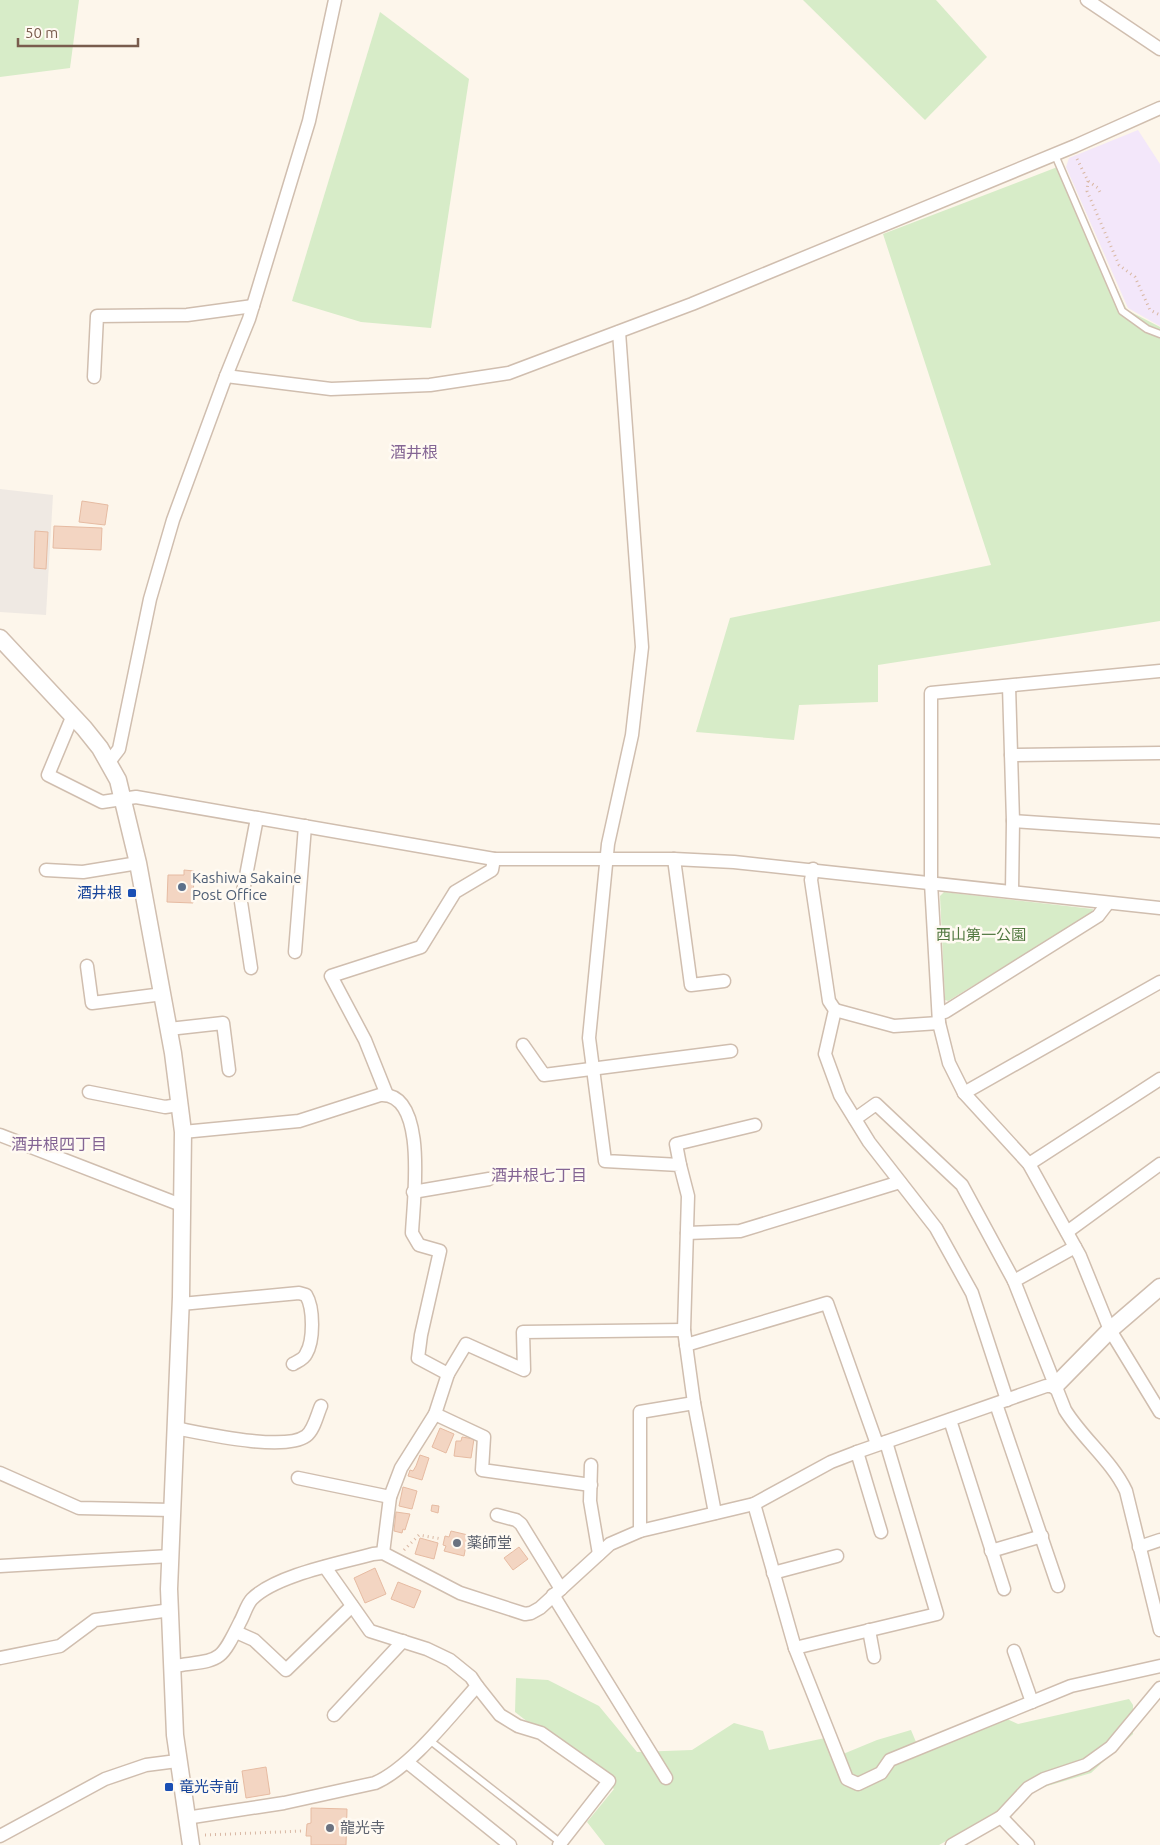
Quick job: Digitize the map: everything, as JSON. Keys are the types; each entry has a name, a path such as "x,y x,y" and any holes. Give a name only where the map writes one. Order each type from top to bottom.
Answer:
{"street":[{"path":"108,762 119,749 150,599 172,520 253,306 308,121 335,0"},
{"path":"1087,0 1160,49"},
{"path":"226,376 331,389 430,385 509,373 618,332 1055,155 1160,108"},
{"path":"94,377 97,316 187,315 253,306"},
{"path":"618,332 642,647 632,735 608,844 589,1038 604,1161 680,1165"},
{"path":"0,638 73,715 108,762 124,799 169,1029 183,1132 181,1304 170,1556 170,1610 177,1761 190,1840"},
{"path":"1159,1406 1110,1330 1075,1247 1029,1164 964,1093 949,1063 939,1017 931,883 931,693 1160,671"},
{"path":"1009,686 1013,821 1012,891"},
{"path":"73,715 48,775 102,802 136,797 494,859 674,859 813,868 1160,908"},
{"path":"1011,755 1160,752"},
{"path":"251,968 241,902 257,818"},
{"path":"1013,821 1160,831"},
{"path":"296,952 305,826"},
{"path":"448,1374 418,1358 421,1335 440,1250 418,1245 412,1233 415,1142 412,1126 407,1111 387,1095 365,1040 331,976 421,947 455,892 492,870 494,859"},
{"path":"674,859 691,985 724,981"},
{"path":"46,870 83,872 138,863"},
{"path":"813,868 811,880 829,1001 835,1010 894,1026 939,1017 1098,916 1108,903"},
{"path":"87,966 92,1003 163,994"},
{"path":"964,1093 1160,982"},
{"path":"835,1010 825,1054 840,1095 869,1142 936,1228 972,1293 1001,1402 1058,1586"},
{"path":"169,1029 224,1023 229,1070"},
{"path":"523,1045 544,1075 730,1051"},
{"path":"1029,1164 1160,1079"},
{"path":"89,1092 165,1107 179,1105"},
{"path":"183,1132 299,1121 387,1095"},
{"path":"855,1119 876,1104 962,1185 1014,1281 1055,1386 1073,1424 1123,1485 1160,1630"},
{"path":"715,1513 694,1403 684,1330 688,1196 676,1144 755,1125"},
{"path":"0,1135 181,1204"},
{"path":"1067,1232 1160,1164"},
{"path":"413,1192 489,1179"},
{"path":"687,1233 740,1231 900,1182"},
{"path":"1014,1281 1075,1247"},
{"path":"174,1666 216,1659 226,1652 252,1599 272,1586 296,1575 383,1553 460,1593 525,1614 531,1613 540,1608 610,1544 640,1531 754,1504 831,1462 856,1452 1046,1386 1055,1386 1110,1330 1160,1287"},
{"path":"181,1304 299,1293 306,1295 311,1306 310,1343 304,1357 293,1364"},
{"path":"686,1345 828,1303 881,1443 937,1614 794,1648"},
{"path":"383,1553 390,1497 401,1468 436,1414 448,1374 466,1344 524,1370 523,1332 684,1330"},
{"path":"640,1531 640,1412 694,1403"},
{"path":"175,1428 258,1442 296,1440 306,1436 313,1428 321,1406"},
{"path":"436,1414 484,1437 482,1470 591,1485"},
{"path":"950,1420 1004,1589"},
{"path":"856,1452 881,1532"},
{"path":"591,1465 590,1501 599,1554"},
{"path":"0,1473 80,1508 172,1510"},
{"path":"298,1478 390,1497"},
{"path":"754,1504 794,1648 847,1778 858,1784 881,1773 890,1760 1071,1686 1160,1666"},
{"path":"497,1515 516,1520 521,1524 557,1592 666,1778"},
{"path":"992,1550 1042,1536"},
{"path":"1139,1547 1160,1540"},
{"path":"0,1566 11,1563 170,1556"},
{"path":"774,1573 837,1556"},
{"path":"326,1567 370,1631 427,1649 450,1660 471,1677 500,1715 518,1726 541,1733 609,1781 560,1844"},
{"path":"236,1632 254,1640 286,1670 352,1606"},
{"path":"0,1658 60,1646 95,1620 170,1610"},
{"path":"869,1630 874,1657"},
{"path":"334,1715 403,1641"},
{"path":"1014,1650 1032,1702"},
{"path":"186,1818 284,1803 375,1783 388,1778 407,1762 477,1686"},
{"path":"952,1845 1001,1817 1028,1788 1044,1779 1086,1765 1111,1747 1160,1688"},
{"path":"0,1836 106,1780 146,1765 177,1761"},
{"path":"407,1762 510,1845"},
{"path":"1001,1817 1028,1845"}],"lane":[{"path":"1055,155 1122,311 1148,329 1160,334"},
{"path":"428,1739 560,1844"}],"path":[{"path":"1079,162 1088,180 1098,188 1101,194"},
{"path":"1088,180 1087,191 1119,265 1135,277 1150,310 1160,315"},
{"path":"406,1548 419,1535 442,1539"},
{"path":"190,1840 303,1831"}],"shaded area":[{"path":"1138,130 1160,164 1160,326 1128,308 1066,167 1069,158"},
{"path":"0,489 53,495 46,615 0,612"}],"green space":[{"path":"0,0 79,0 70,68 0,77"},
{"path":"803,0 936,0 987,57 925,120"},
{"path":"380,12 469,79 431,328 361,322 292,301"},
{"path":"1060,166 1127,310 1160,327 1160,621 878,665 878,702 799,705 794,740 696,732 730,618 991,565 883,234"},
{"name":"西山第一公園","path":"944,892 1093,909 1092,913 948,1001 945,1000 940,896"},
{"path":"516,1678 548,1680 599,1706 637,1752 692,1750 734,1723 763,1731 769,1750 825,1738 831,1759 877,1740 911,1730 921,1754 1007,1719 1018,1724 1129,1699 1133,1705 1133,1734 1091,1773 1044,1787 939,1845 605,1845 587,1822 614,1789 515,1712"}],"building":[{"path":"82,501 108,505 105,525 79,522"},
{"path":"54,526 102,528 101,550 53,548"},
{"path":"35,531 48,532 46,569 34,568"},
{"path":"184,870 194,871 193,903 167,902 168,875 184,875"},
{"path":"440,1428 454,1434 446,1453 432,1447"},
{"path":"462,1437 474,1439 471,1458 454,1456 456,1441 461,1441"},
{"path":"420,1455 429,1458 422,1480 408,1476 410,1470 413,1471 416,1466"},
{"path":"403,1487 417,1491 412,1509 399,1506"},
{"path":"432,1505 439,1506 438,1513 431,1511"},
{"path":"396,1512 410,1514 405,1530 403,1529 402,1533 394,1531"},
{"path":"451,1531 468,1535 464,1556 444,1551 446,1546 443,1545 445,1536 449,1537"},
{"path":"420,1538 438,1543 434,1559 415,1554"},
{"path":"519,1547 528,1559 513,1570 504,1558"},
{"path":"375,1568 386,1594 365,1603 354,1578"},
{"path":"398,1582 421,1591 414,1608 391,1599"},
{"path":"266,1767 270,1794 246,1798 242,1771"},
{"path":"311,1808 347,1809 346,1845 311,1845 311,1836 306,1836 307,1824 311,1823"}],"place":[{"name":"Kashiwa Sakaine Post Office","path":"182,887"},
{"name":"酒井根","path":"132,893"},
{"name":"薬師堂","path":"457,1543"},
{"name":"竜光寺前","path":"169,1787"},
{"name":"龍光寺","path":"330,1828"}],"district":[{"name":"酒井根","path":"414,452"},
{"name":"酒井根四丁目","path":"59,1144"},
{"name":"酒井根七丁目","path":"539,1175"}]}
